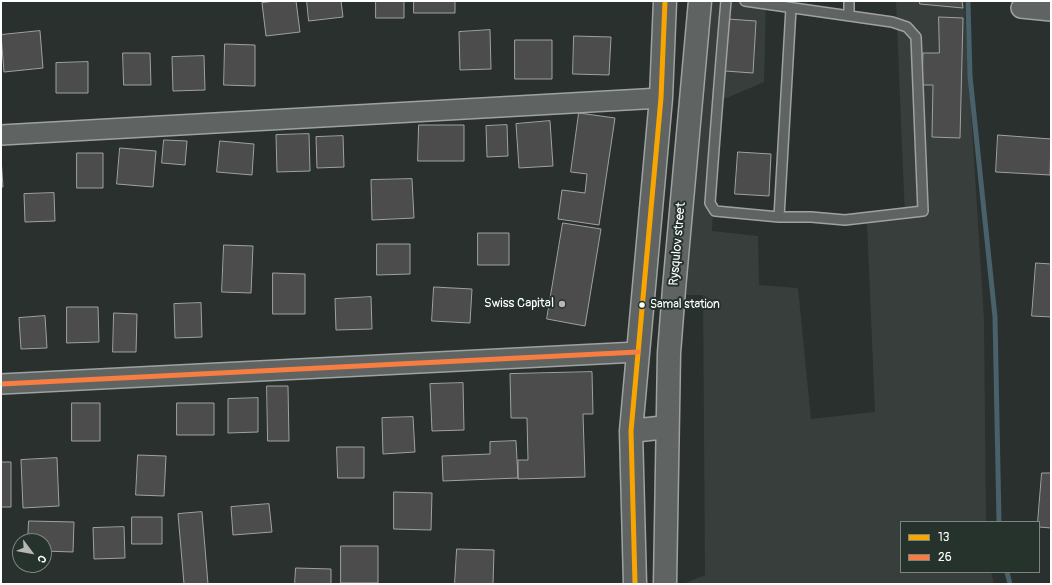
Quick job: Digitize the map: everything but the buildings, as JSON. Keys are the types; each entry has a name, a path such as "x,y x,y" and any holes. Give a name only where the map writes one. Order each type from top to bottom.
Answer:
{"main road":[{"path":"636,584 631,431 661,98 665,1"},
{"name":"Rysqulov street","path":"665,584 669,353 700,1"},
{"path":"631,431 667,427"}],"street":[{"path":"1021,8 1051,10"},
{"path":"1,135 661,98"},
{"path":"1,384 638,352"}],"lane":[{"path":"726,1 716,112 710,203 716,211 779,217 811,217 845,220 923,211 916,37 907,27 892,22 745,1"},
{"path":"849,1 849,16"},
{"path":"779,217 791,8"}],"shaded area":[{"path":"701,1 766,1 764,82 720,101 712,231 758,236 759,285 798,288 811,419 875,412 867,223 905,218 896,1 964,1 984,319 986,521 900,521 900,573 991,573 994,584 683,584 705,575 703,295 684,295"}],"waterway":[{"path":"968,1 970,76 995,317 999,521"},
{"path":"1007,573 1010,584"}],"transit line":[{"name":"13","path":"635,584 631,431 661,98 665,1"},
{"name":"26","path":"1,384 638,352"}],"place":[{"name":"Swiss Capital","path":"562,304"},
{"name":"Samal station","path":"642,305"}]}
